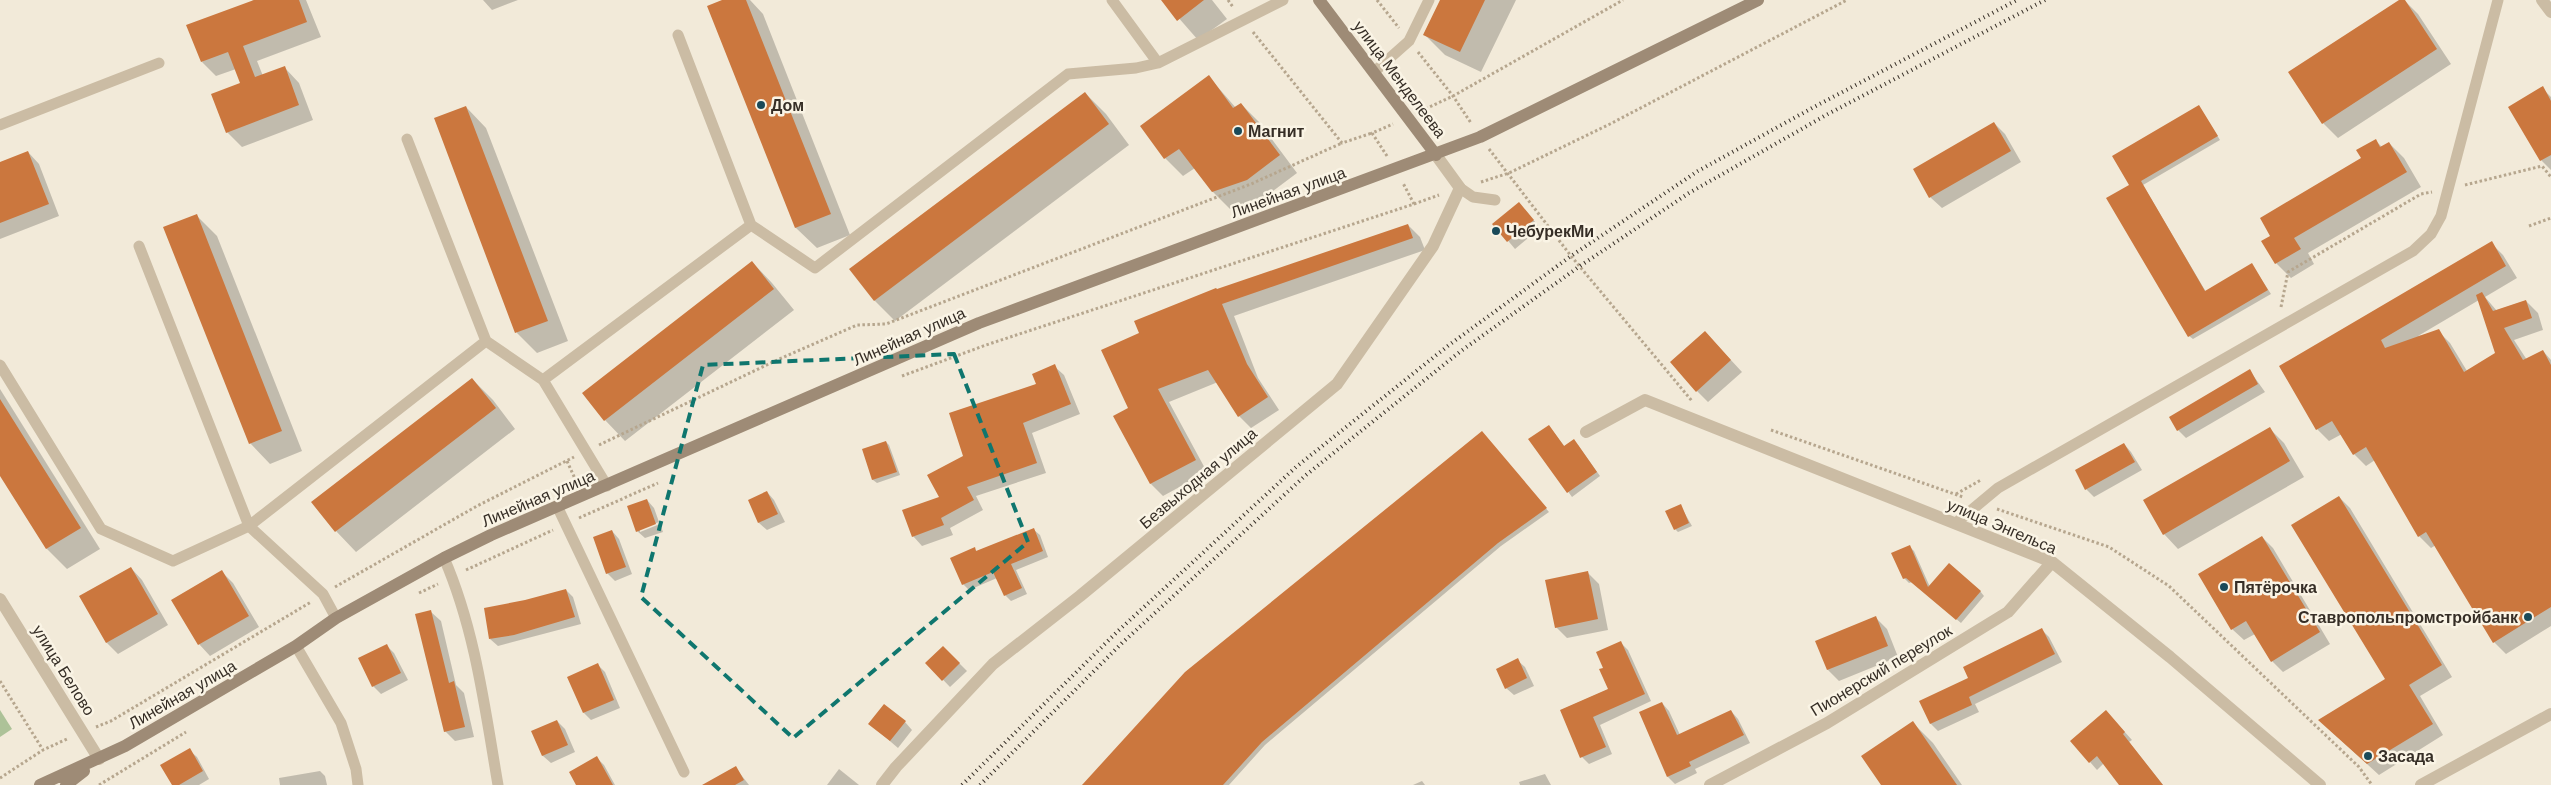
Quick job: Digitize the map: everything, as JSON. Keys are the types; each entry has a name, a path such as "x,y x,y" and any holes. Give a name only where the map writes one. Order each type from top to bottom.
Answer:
{"main road":[{"name":"улица Менделеева","path":"1319,0 1436,154"},
{"name":"Линейная улица","path":"100,759 296,646 336,618 444,558 557,506 607,486 979,323 1396,170 1480,137 1758,0"},
{"path":"40,785 100,759"},
{"path":"66,785 100,759"}],"street":[{"path":"2542,0 2551,12"},
{"path":"1436,154 1460,188"},
{"name":"Безвыходная улица","path":"882,785 896,767 993,664 1080,596 1337,384 1433,246 1460,188"},
{"name":"улица Энгельса","path":"1586,432 1645,400 2052,562 2170,657 2320,785"},
{"name":"Пионерский переулок","path":"1710,785 1827,722 2008,612 2052,562"},
{"name":"улица Белово","path":"0,598 100,759"},
{"path":"2421,785 2551,714"}],"lane":[{"path":"1112,0 1158,63"},
{"path":"678,35 751,225 815,268 1068,74 1136,68 1158,63 1283,0"},
{"path":"1374,72 1409,41 1429,0"},
{"path":"1956,523 1998,488 2413,251 2431,234 2441,216 2498,0"},
{"path":"0,125 159,63"},
{"path":"407,139 486,341 543,380 607,486"},
{"path":"1460,188 1473,197 1495,200"},
{"path":"543,380 751,225"},
{"path":"139,246 249,526 323,594 336,618"},
{"path":"0,365 101,529 173,561 249,526 486,341"},
{"path":"557,506 684,772"},
{"path":"444,558 452,576 479,675 498,785"},
{"path":"296,646 341,723 356,769 358,785"}],"path":[{"path":"1228,0 1342,143"},
{"path":"0,778 43,750 112,721 323,594 477,506 587,451 775,361 857,325 886,324 914,314 1251,184 1342,143 1372,133 1453,96 1623,0"},
{"path":"1693,402 1571,256 1509,173 1610,124 1847,0"},
{"path":"898,378 995,342 1414,204 1396,170 1372,133"},
{"path":"2274,312 2282,307 2288,272 2421,194 2542,166 2551,177"},
{"path":"2529,226 2551,218"},
{"path":"1768,429 2109,547 2169,586 2359,767 2372,785"},
{"path":"1956,494 1981,479"},
{"path":"417,594 452,576 662,481"},
{"path":"0,681 43,750"},
{"path":"99,785 194,727"}],"highlighted area":[{"path":"954,354 1028,542 793,738 641,597 703,365"}],"green space":[{"path":"0,710 12,729 0,737"}],"building":[{"path":"254,0 299,0 307,22 243,46 255,77 285,66 299,105 226,133 211,94 240,83 228,52 201,62 186,25"},
{"path":"722,0 746,0 831,214 795,228 707,6"},
{"path":"1161,0 1204,0 1177,21"},
{"path":"1440,0 1485,0 1460,52 1423,35"},
{"path":"2399,0 2405,0 2437,49 2322,124 2288,72"},
{"path":"1209,75 1233,108 1241,103 1280,155 1247,180 1212,192 1179,149 1164,159 1140,126"},
{"path":"2543,86 2551,101 2551,155 2540,161 2508,107"},
{"path":"1085,92 1109,124 874,301 849,269"},
{"path":"2199,105 2218,136 2141,181 2205,291 2252,263 2268,290 2188,337 2106,198 2129,185 2112,156"},
{"path":"466,106 548,321 515,333 434,118"},
{"path":"1994,122 2011,151 1929,198 1913,169"},
{"path":"2376,139 2380,147 2389,142 2407,172 2294,238 2301,249 2275,264 2261,241 2270,236 2260,218 2361,158 2356,150"},
{"path":"28,151 49,204 0,223 0,162"},
{"path":"1519,202 1534,220 1507,242 1492,224"},
{"path":"197,214 282,431 249,444 163,227"},
{"path":"1408,224 1413,238 1222,304 1247,364 1268,397 1238,417 1208,370 1158,389 1196,460 1150,484 1113,416 1128,408 1101,350 1139,333 1134,321 1216,288"},
{"path":"2492,241 2506,266 2381,340 2385,348 2439,329 2464,372 2495,353 2476,295 2482,292 2493,311 2526,300 2532,318 2504,328 2523,360 2543,350 2551,365 2551,607 2493,643 2426,532 2418,537 2366,447 2353,455 2332,421 2316,430 2279,366"},
{"path":"752,261 774,289 604,421 582,393"},
{"path":"1705,331 1731,360 1696,392 1670,362"},
{"path":"1055,364 1071,404 1023,423 1037,463 967,487 974,500 941,518 944,525 912,537 902,510 939,497 927,475 963,456 949,413 1036,384 1032,374"},
{"path":"2250,369 2258,384 2177,431 2169,417"},
{"path":"472,378 496,408 335,532 311,502"},
{"path":"0,399 81,528 46,549 0,476"},
{"path":"1549,425 1564,446 1574,439 1597,472 1567,493 1528,439"},
{"path":"2270,427 2290,461 2163,535 2143,500"},
{"path":"1482,431 1547,508 1498,543 1262,742 1223,785 1082,785 1185,672"},
{"path":"886,441 897,472 872,480 862,449"},
{"path":"2124,443 2135,462 2085,490 2075,470"},
{"path":"767,491 778,514 758,523 748,500"},
{"path":"2339,496 2442,665 2409,685 2433,724 2367,764 2318,720 2385,679 2291,525"},
{"path":"647,499 656,524 636,532 627,506"},
{"path":"1681,504 1689,523 1674,530 1665,511"},
{"path":"1034,528 1043,551 1011,564 1022,588 1004,596 993,572 962,585 950,558 975,547 976,551"},
{"path":"612,530 626,567 606,574 593,537"},
{"path":"2262,536 2320,632 2271,662 2246,621 2231,630 2198,574"},
{"path":"1910,545 1928,587 1949,563 1981,591 1956,620 1906,578 1903,579 1891,553"},
{"path":"131,567 158,614 106,643 79,596"},
{"path":"222,570 249,616 198,645 171,600"},
{"path":"1588,571 1598,619 1555,628 1545,580"},
{"path":"566,589 575,617 514,635 489,639 484,608"},
{"path":"431,610 449,683 454,681 465,727 444,732 415,614"},
{"path":"1876,616 1888,646 1827,670 1815,641"},
{"path":"2042,628 2055,654 1969,697 1972,705 1930,724 1919,701 1968,678 1963,667"},
{"path":"1621,641 1645,694 1593,717 1606,747 1580,758 1560,710 1608,689 1599,669 1603,668 1596,652"},
{"path":"387,644 401,673 372,687 358,658"},
{"path":"943,646 960,663 942,681 925,663"},
{"path":"1518,658 1527,678 1505,689 1496,669"},
{"path":"598,663 614,700 583,713 567,677"},
{"path":"1662,702 1677,735 1731,710 1744,735 1689,762 1691,766 1667,777 1639,712"},
{"path":"884,704 906,721 890,741 868,724"},
{"path":"2106,710 2125,732 2123,734 2163,785 2119,785 2097,756 2089,763 2070,741"},
{"path":"557,720 568,745 542,756 531,731"},
{"path":"1913,721 1957,785 1881,785 1861,756"},
{"path":"190,748 203,771 179,785 172,785 160,765"},
{"path":"597,756 613,785 576,785 569,772"},
{"path":"736,766 744,780 735,785 702,785"}],"railway":[{"path":"962,785 1118,631 1296,467 1449,345 1571,256 1698,171 1814,107 2017,0"},
{"path":"980,785 1122,643 1306,475 1461,351 1580,266 1689,193 1828,114 2045,0"}],"place":[{"name":"Дом","path":"761,105"},
{"name":"Магнит","path":"1238,131"},
{"name":"ЧебурекМи","path":"1496,231"},
{"name":"Пятёрочка","path":"2224,587"},
{"name":"Ставропольпромстройбанк","path":"2528,617"},
{"name":"Засада","path":"2368,756"}]}
